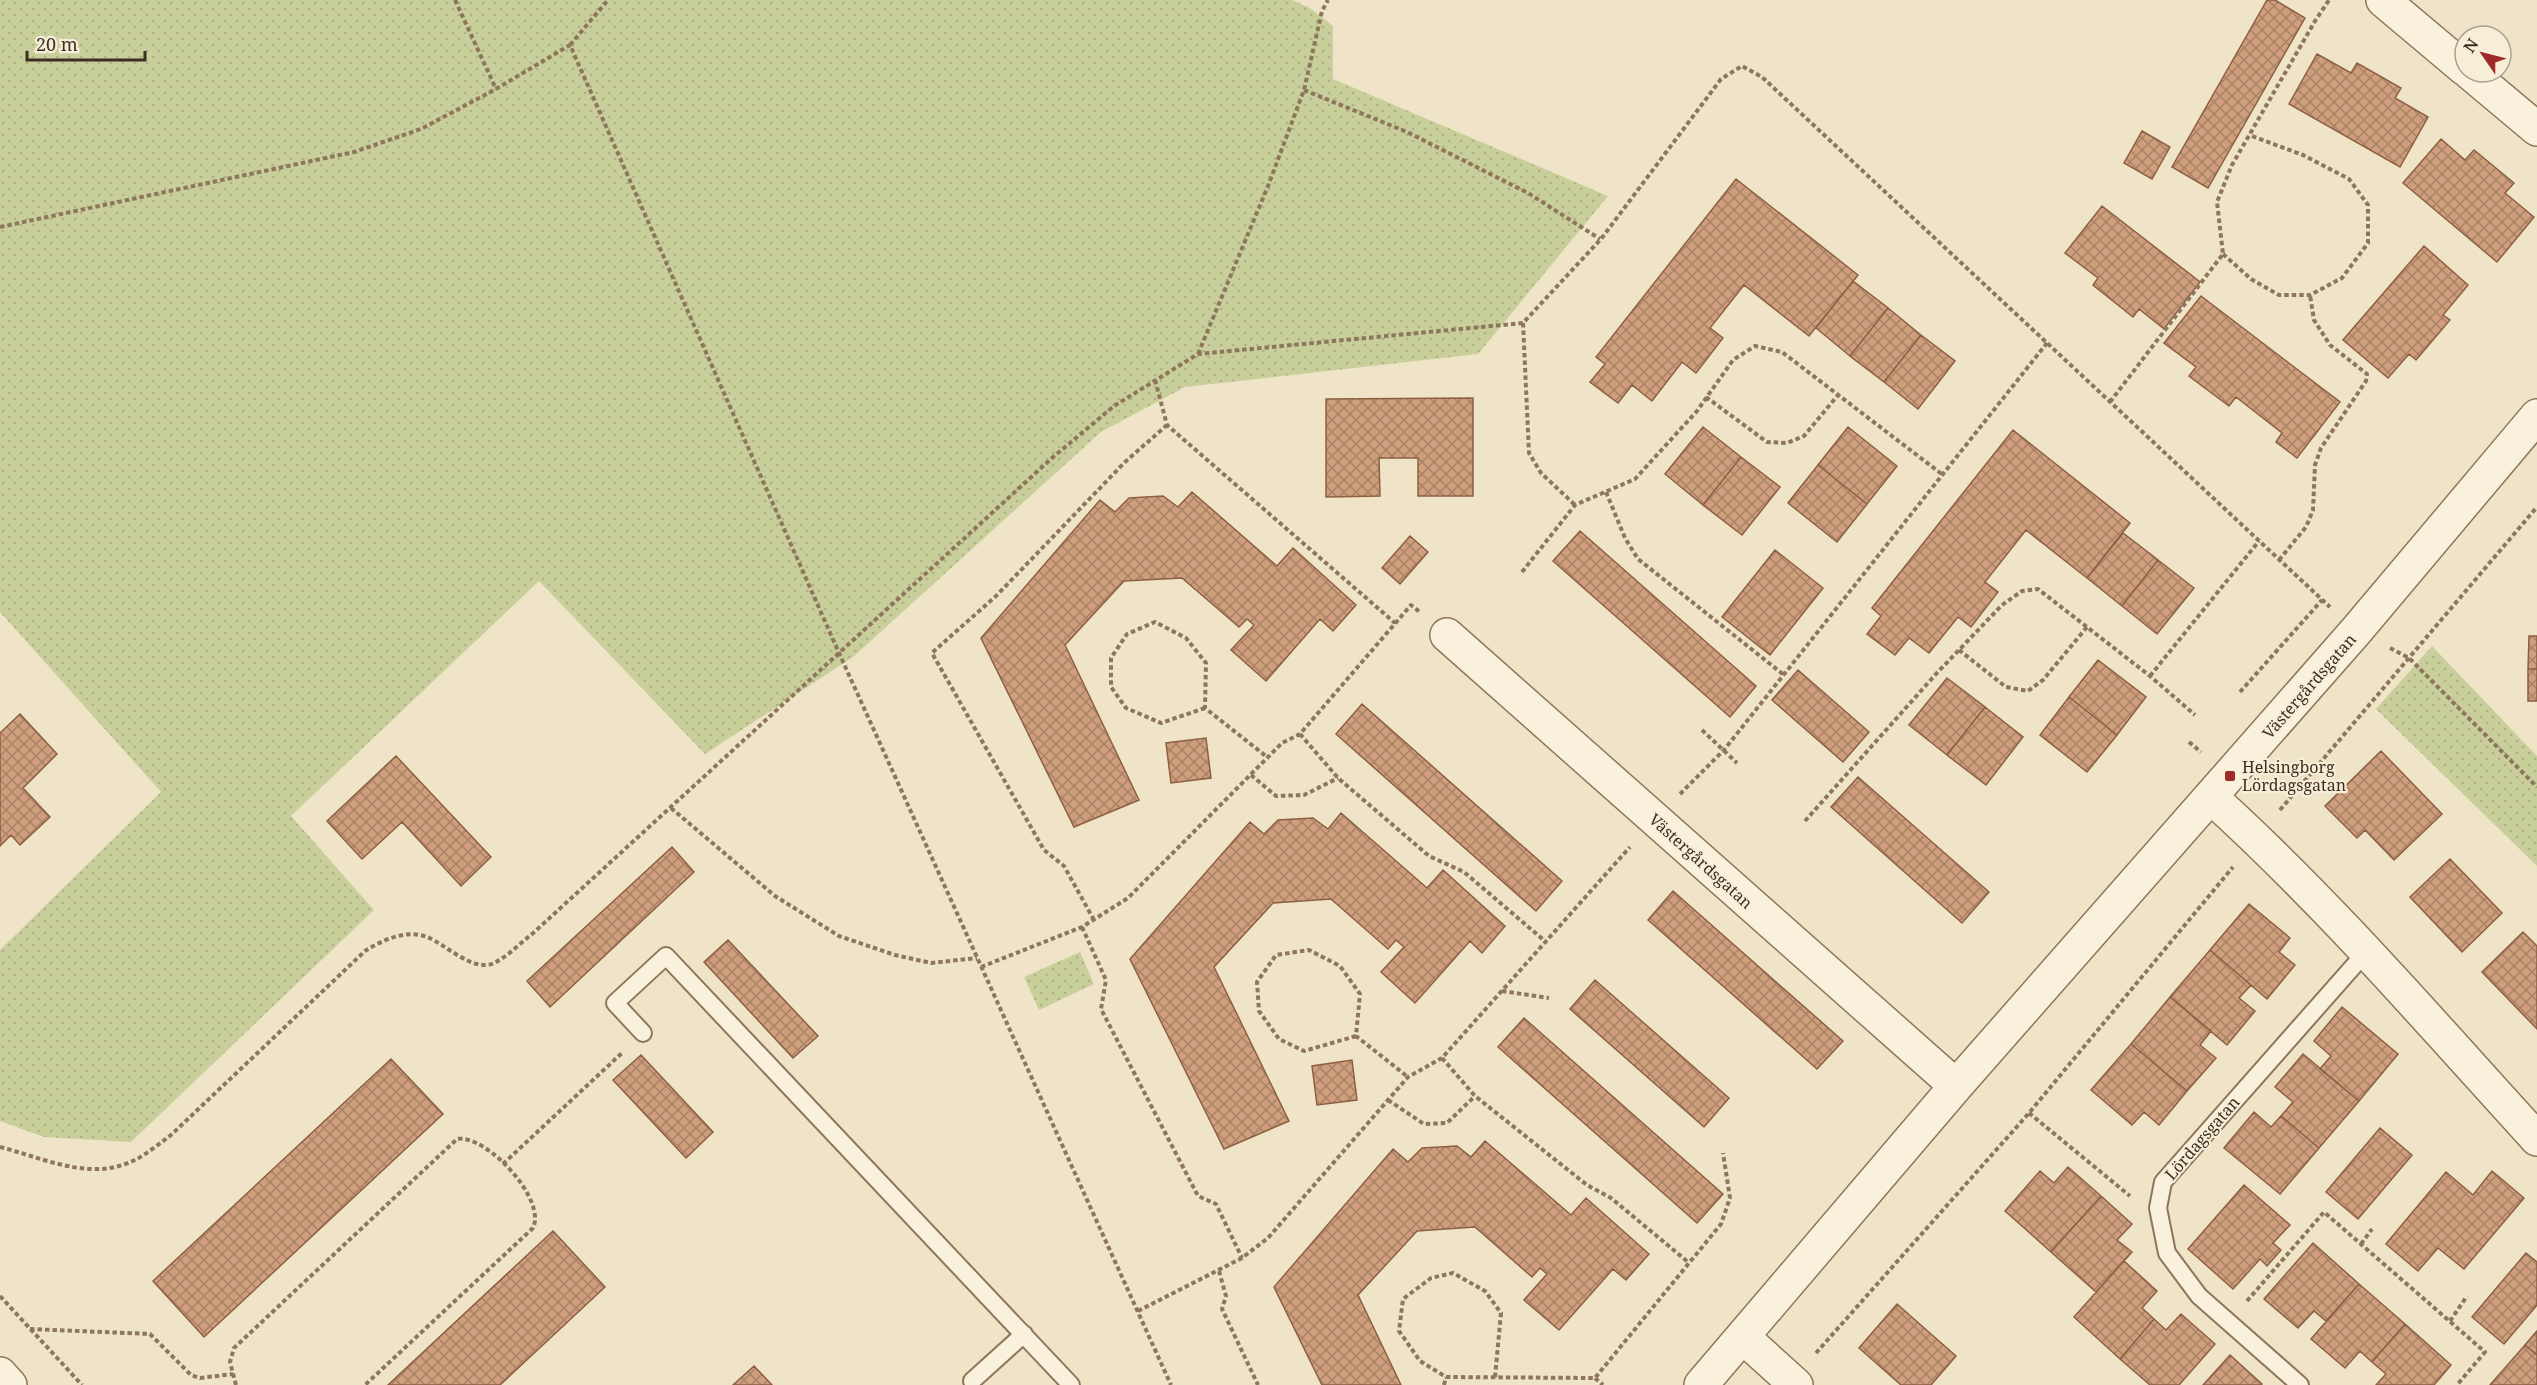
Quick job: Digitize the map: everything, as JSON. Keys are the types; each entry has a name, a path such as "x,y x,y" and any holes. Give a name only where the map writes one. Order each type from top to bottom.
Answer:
{"street":[{"path":"2383,0 2453,59"},
{"path":"2483,84 2537,129"},
{"name":"Västergårdsgatan","path":"1701,1385 1956,1086 2356,632 2537,416"},
{"name":"Västergårdsgatan","path":"1447,635 1956,1086"},
{"path":"2211,797 2257,838 2366,952 2537,1140"},
{"path":"1743,1337 1793,1383"},
{"path":"0,1374 10,1385"}],"lane":[{"name":"Lördagsgatan","path":"2300,1385 2199,1296 2167,1253 2158,1208 2163,1182 2366,952"},
{"path":"643,1033 615,1003 666,956 1071,1385"},
{"path":"972,1381 1024,1334"}],"path":[{"path":"455,0 496,89"},
{"path":"0,226 354,152 421,129 496,89 570,45 608,0"},
{"path":"1198,354 1269,186 1304,90 1322,11 1328,0"},
{"path":"2249,135 2303,155 2349,179 2368,205 2368,243 2342,278 2310,295 2279,295 2251,279 2223,254 2217,202 2232,165 2249,135 2315,21 2330,0"},
{"path":"570,45 839,653 1171,1385"},
{"path":"0,1147 95,1170 119,1166 141,1157 171,1136 365,951 380,942 412,934 426,936 481,965 493,964 531,935 1052,458 1114,406 1198,354 1523,323 1601,239 1721,79 1742,66 1762,77 2356,632 2409,658 2537,787"},
{"path":"1304,90 1417,137 1528,193 1601,239"},
{"path":"2110,402 2223,254"},
{"path":"2279,561 2306,527 2313,510 2315,465 2321,448 2366,381 2367,374 2331,345 2314,320 2310,295"},
{"path":"1523,323 1529,453 1541,473 1575,505"},
{"path":"1138,1311 1219,1271 1242,1258 1268,1238 1408,1077 1442,1058 1654,820 1724,750 2047,343"},
{"path":"1522,572 1575,505 1635,479 1707,397 1733,360 1755,346 1782,352 1943,475"},
{"path":"1155,380 1167,425 1395,623"},
{"path":"1707,397 1767,442 1787,443 1804,436 1838,395"},
{"path":"1094,920 1065,866 1044,850 932,653 997,595 1125,462 1167,425"},
{"path":"1606,492 1625,538 1638,559 1784,675"},
{"path":"1793,1383 2029,1113 2257,838 2537,507"},
{"path":"2150,676 2259,541"},
{"path":"1805,821 1959,650 2002,605 2022,591 2038,589 2150,676 2194,715"},
{"path":"2240,692 2322,600"},
{"path":"981,967 1082,927 1128,898 1267,757 1282,743 1300,734 1411,605 1447,635"},
{"path":"1155,622 1186,638 1206,663 1205,708 1161,723 1126,708 1111,687 1111,658 1127,633 1155,622"},
{"path":"1959,650 2006,687 2028,691 2043,680 2086,627"},
{"path":"1205,708 1267,757"},
{"path":"1702,730 1737,763"},
{"path":"1300,734 1338,778 1428,856 1464,872 1546,942"},
{"path":"2189,742 2202,753"},
{"path":"1251,775 1276,796 1304,795 1338,778"},
{"path":"671,808 775,896 839,936 895,955 931,963 977,958"},
{"path":"1082,927 1106,980 1101,1010 1198,1196 1216,1204 1242,1258"},
{"path":"1309,950 1340,966 1360,994 1356,1036 1304,1051 1279,1039 1259,1011 1257,982 1276,956 1309,950"},
{"path":"1502,991 1548,998"},
{"path":"503,1164 643,1033"},
{"path":"1356,1036 1408,1077"},
{"path":"1442,1058 1475,1096 1587,1185 1611,1198 1688,1262"},
{"path":"1388,1100 1424,1124 1448,1123 1475,1096"},
{"path":"2029,1113 2134,1200 2158,1208"},
{"path":"236,1385 230,1362 234,1348 457,1140 465,1138 472,1140 503,1164 526,1188 536,1213 533,1228 365,1385"},
{"path":"1595,1378 1721,1224 1730,1198 1724,1153"},
{"path":"2229,1323 2324,1212 2485,1352 2457,1385"},
{"path":"2361,1244 2372,1229"},
{"path":"1219,1271 1226,1296 1222,1309 1258,1385"},
{"path":"1495,1377 1501,1313 1485,1291 1453,1273 1431,1278 1403,1299 1399,1331 1420,1361 1446,1377 1595,1378 1602,1385"},
{"path":"0,1296 82,1385"},
{"path":"2450,1321 2467,1296"},
{"path":"30,1329 150,1334 191,1375 200,1378 233,1374"},
{"path":"1444,1385 1446,1377"}],"green space":[{"path":"0,0 1292,0 1310,8 1333,26 1333,79 1608,196 1478,354 1185,387 1101,432 853,657 705,754 539,581 291,816 374,910 131,1142 44,1137 0,1121 0,950 161,792 0,612"},
{"path":"2432,646 2537,756 2537,866 2376,709"},
{"path":"1080,952 1094,984 1039,1010 1024,977"}],"building":[{"path":"2267,0 2275,0 2305,18 2208,188 2172,167"},
{"path":"2317,54 2351,73 2357,63 2401,88 2395,98 2428,117 2400,167 2289,104"},
{"path":"2142,131 2170,147 2152,179 2124,163"},
{"path":"2441,139 2465,160 2474,150 2514,183 2505,193 2534,217 2497,262 2403,183"},
{"path":"1736,179 1858,275 1809,336 1744,285 1710,328 1723,338 1696,373 1682,362 1652,401 1632,385 1618,403 1590,382 1605,364 1596,357"},
{"path":"2102,206 2200,282 2164,329 2139,309 2133,317 2093,285 2098,278 2065,253"},
{"path":"2424,246 2468,285 2443,315 2450,320 2416,360 2409,354 2388,378 2343,340"},
{"path":"1853,281 1888,308 1850,356 1816,328"},
{"path":"2201,296 2340,402 2297,458 2276,442 2282,433 2236,397 2229,406 2189,376 2196,367 2164,343"},
{"path":"1888,308 1921,335 1884,382 1850,356"},
{"path":"1921,335 1955,361 1918,409 1884,382"},
{"path":"1473,398 1473,496 1418,496 1418,458 1379,458 1380,496 1326,497 1326,399"},
{"path":"1703,427 1741,457 1703,505 1665,474"},
{"path":"1848,427 1897,466 1867,504 1818,465"},
{"path":"2013,430 2130,523 2087,578 2026,530 1985,582 1998,592 1971,627 1958,617 1929,653 1909,638 1895,655 1867,634 1881,616 1872,608"},
{"path":"1741,457 1780,487 1742,535 1703,505"},
{"path":"1818,465 1867,504 1837,542 1788,503"},
{"path":"1192,492 1277,566 1293,548 1356,605 1333,631 1320,619 1266,681 1231,650 1254,625 1247,619 1239,627 1182,578 1124,581 1065,645 1139,800 1074,827 981,638 1100,500 1115,512 1129,498 1163,496 1178,507"},
{"path":"1580,531 1756,686 1730,717 1553,561"},
{"path":"2123,533 2158,560 2122,606 2087,578"},
{"path":"1410,536 1428,552 1400,584 1382,568"},
{"path":"1775,550 1823,588 1770,655 1722,617"},
{"path":"2158,560 2194,588 2157,634 2122,606"},
{"path":"2529,636 2537,636 2537,669 2528,669"},
{"path":"2098,660 2146,697 2117,735 2069,697"},
{"path":"2528,669 2537,669 2537,701 2528,701"},
{"path":"1798,670 1869,732 1843,762 1772,700"},
{"path":"1947,678 1985,707 1947,755 1909,725"},
{"path":"2069,697 2117,735 2087,772 2040,735"},
{"path":"1362,704 1562,881 1536,911 1336,734"},
{"path":"1985,707 2023,737 1986,785 1947,755"},
{"path":"20,714 57,754 23,788 50,817 20,845 11,835 0,846 0,733"},
{"path":"1206,738 1211,778 1171,783 1166,743"},
{"path":"2381,751 2442,814 2394,860 2365,830 2357,838 2325,806"},
{"path":"396,756 491,857 461,886 402,822 362,859 327,821"},
{"path":"1858,777 1989,892 1962,923 1831,807"},
{"path":"1341,813 1427,888 1443,870 1505,926 1482,953 1470,941 1415,1003 1381,972 1404,947 1396,940 1388,949 1331,899 1273,903 1214,967 1289,1121 1224,1149 1130,959 1250,822 1264,834 1278,820 1313,818 1328,829"},
{"path":"672,847 694,872 550,1007 527,981"},
{"path":"2450,859 2502,913 2462,952 2410,897"},
{"path":"1673,891 1843,1041 1817,1069 1648,920"},
{"path":"2249,904 2290,938 2279,952 2295,965 2267,999 2210,950"},
{"path":"2523,932 2537,946 2537,1029 2482,972"},
{"path":"728,940 818,1036 793,1058 704,962"},
{"path":"2210,950 2251,985 2239,998 2255,1011 2227,1045 2170,997"},
{"path":"1595,980 1729,1098 1704,1127 1570,1009"},
{"path":"2170,997 2211,1031 2200,1045 2216,1058 2187,1091 2131,1044"},
{"path":"2342,1007 2398,1054 2359,1101 2320,1069 2331,1056 2314,1041"},
{"path":"1524,1018 1723,1194 1697,1223 1498,1047"},
{"path":"2131,1044 2187,1091 2159,1125 2144,1112 2132,1125 2091,1090"},
{"path":"2303,1054 2359,1101 2319,1148 2281,1116 2293,1102 2275,1087"},
{"path":"641,1055 713,1132 686,1158 613,1080"},
{"path":"391,1059 443,1114 204,1337 153,1281"},
{"path":"1352,1060 1357,1100 1317,1105 1312,1066"},
{"path":"2254,1112 2271,1127 2281,1116 2319,1148 2280,1194 2224,1148"},
{"path":"2380,1128 2412,1155 2358,1219 2326,1192"},
{"path":"1485,1141 1571,1215 1586,1198 1649,1254 1626,1280 1613,1269 1559,1330 1524,1300 1547,1274 1540,1268 1532,1277 1475,1227 1417,1231 1358,1295 1401,1385 1322,1385 1274,1287 1393,1149 1408,1162 1422,1148 1457,1146 1471,1157"},
{"path":"2068,1167 2101,1196 2051,1252 2005,1211 2040,1171 2054,1183"},
{"path":"2492,1171 2524,1198 2464,1269 2438,1248 2418,1271 2386,1244 2446,1172 2473,1195"},
{"path":"2244,1185 2290,1225 2273,1243 2281,1250 2267,1266 2260,1259 2233,1289 2188,1249"},
{"path":"2101,1196 2132,1224 2117,1240 2132,1252 2096,1292 2051,1252"},
{"path":"553,1231 605,1287 500,1385 388,1385"},
{"path":"2313,1243 2359,1284 2326,1321 2314,1311 2298,1328 2264,1299"},
{"path":"2526,1253 2537,1262 2537,1305 2504,1344 2472,1317"},
{"path":"2124,1261 2157,1291 2142,1308 2154,1319 2120,1359 2074,1317"},
{"path":"2359,1284 2405,1324 2372,1362 2360,1351 2345,1368 2311,1339"},
{"path":"1897,1304 1956,1356 1931,1385 1901,1385 1859,1348"},
{"path":"2181,1314 2215,1344 2179,1385 2150,1385 2120,1359 2154,1319 2166,1330"},
{"path":"2405,1324 2451,1365 2434,1385 2376,1385 2386,1374 2372,1362"},
{"path":"2537,1331 2537,1355 2525,1345"},
{"path":"2525,1345 2537,1355 2537,1385 2490,1385"},
{"path":"2230,1355 2262,1384 2203,1385"},
{"path":"754,1366 772,1385 733,1385"}],"place":[{"name":"Helsingborg Lördagsgatan","path":"2230,776"}]}
